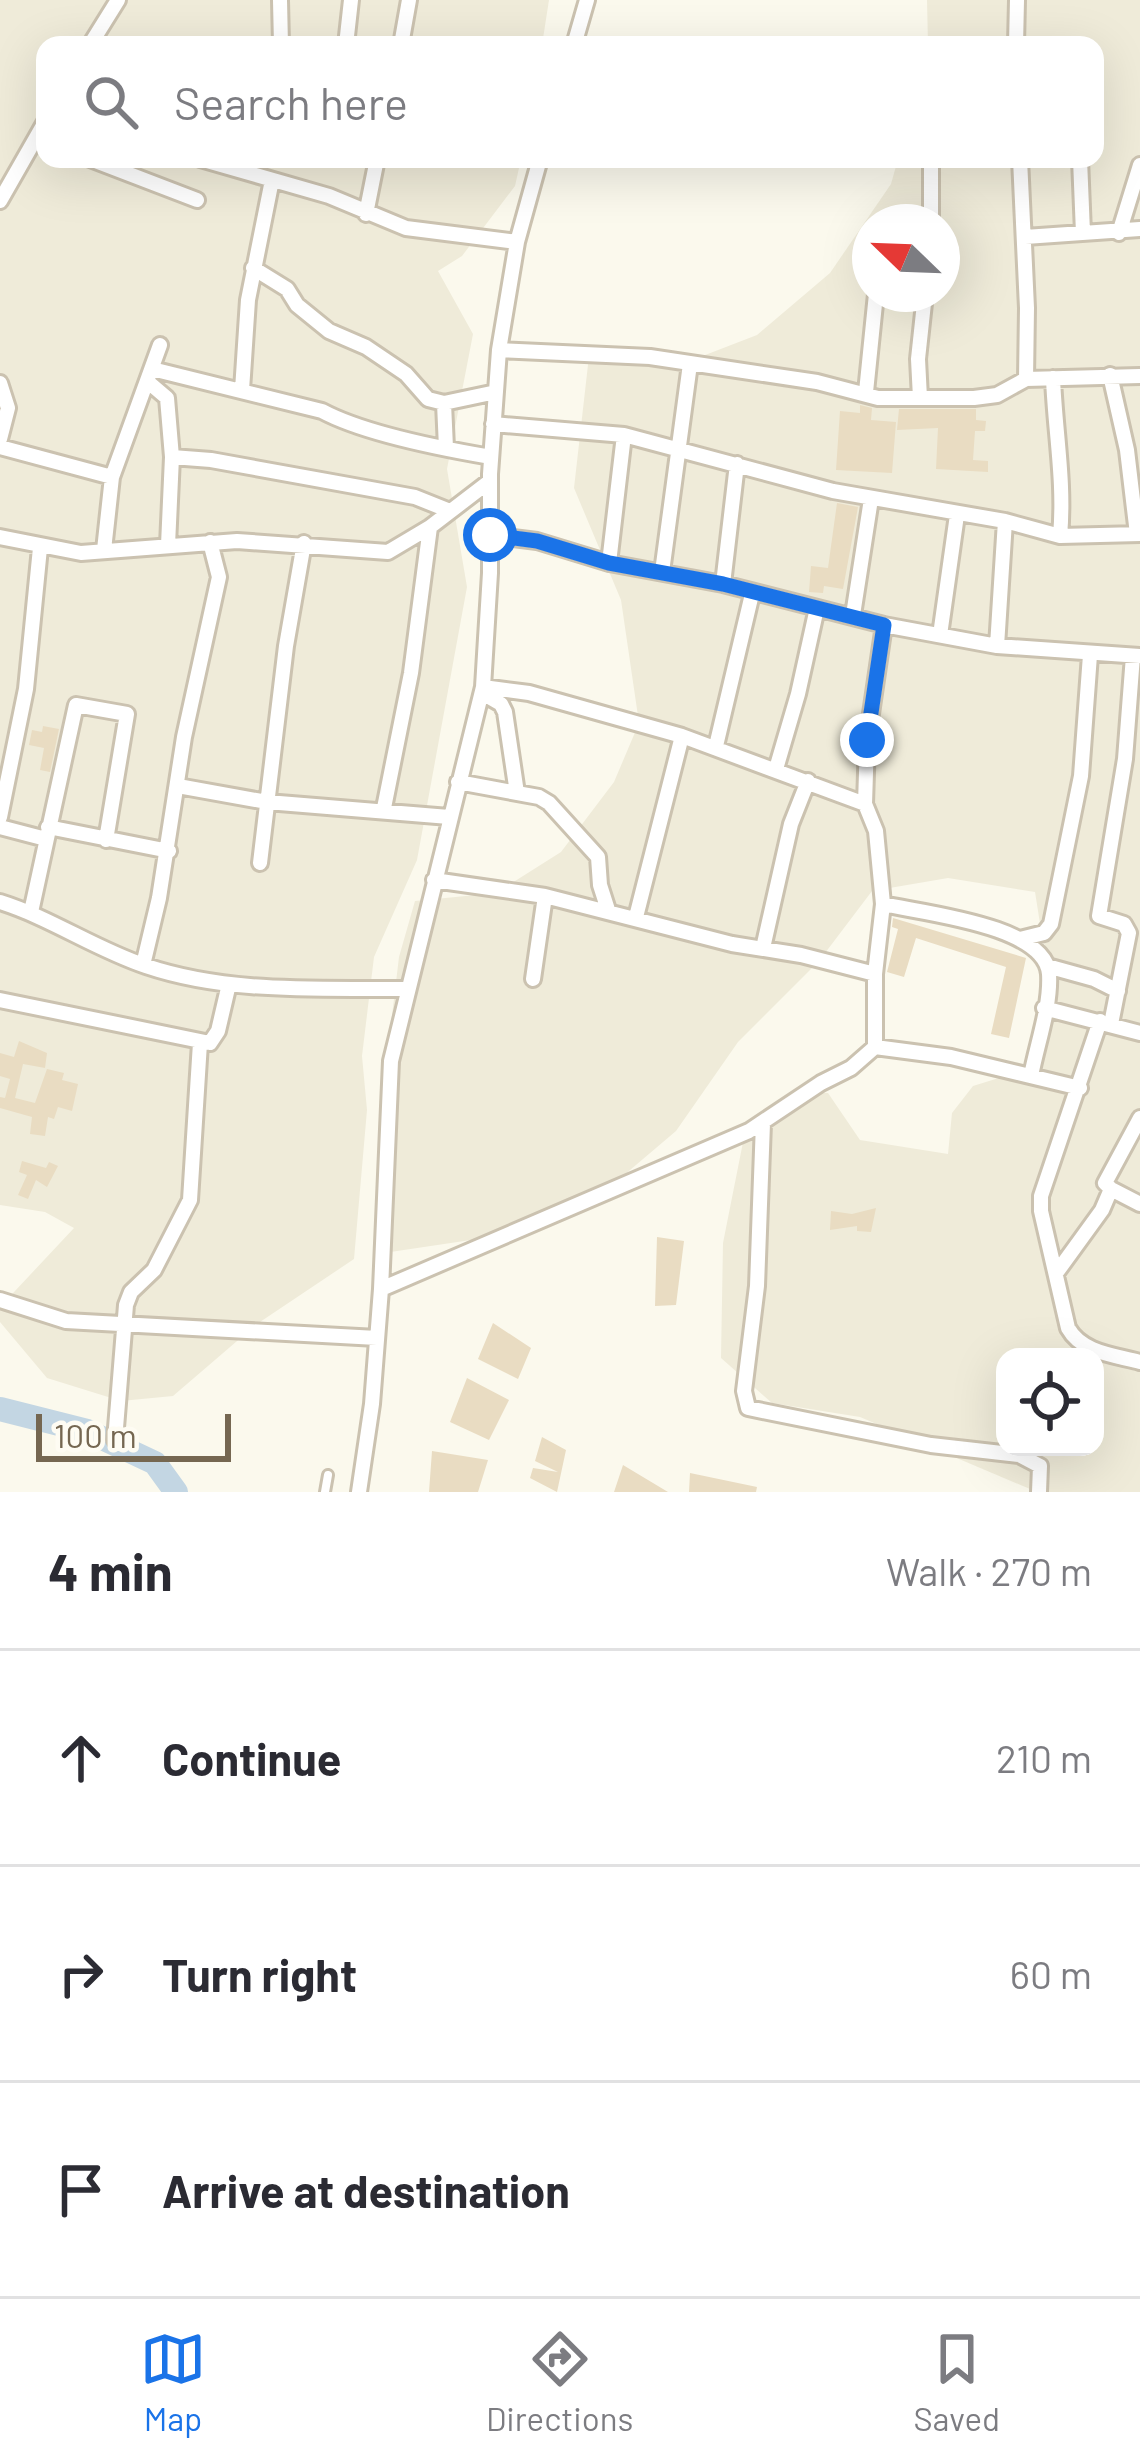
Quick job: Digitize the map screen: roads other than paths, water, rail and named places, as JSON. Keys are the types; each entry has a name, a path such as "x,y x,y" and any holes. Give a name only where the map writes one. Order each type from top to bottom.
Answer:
{"street":[{"path":"96,36 118,0"},
{"path":"280,0 281,36"},
{"path":"347,36 351,0"},
{"path":"403,36 409,0"},
{"path":"577,36 587,0"},
{"path":"1016,36 1017,0"},
{"path":"0,201 36,144"},
{"path":"0,158 18,167"},
{"path":"1119,233 1140,166"},
{"path":"113,168 197,200"},
{"path":"231,168 329,196 406,228 517,242"},
{"path":"366,214 375,168"},
{"path":"358,1492 381,1289 391,1061 482,690 499,350 517,242 538,168"},
{"path":"931,168 931,204"},
{"path":"1020,168 1025,379"},
{"path":"1080,168 1083,233"},
{"path":"242,390 253,268 272,180"},
{"path":"1025,237 1140,230"},
{"path":"253,268 286,289 297,305 329,331 366,347 406,374 423,395 444,403 496,392"},
{"path":"866,392 874,312"},
{"path":"920,398 923,312"},
{"path":"104,550 112,477 160,345"},
{"path":"499,350 624,354 866,392 878,398 997,395 1025,379 1140,376"},
{"path":"662,572 690,364"},
{"path":"149,375 242,390 385,434 491,457"},
{"path":"149,375 167,398 172,457 168,545"},
{"path":"494,424 624,435 871,499 1005,521 1060,536 1138,526 1110,375"},
{"path":"1053,378 1062,480 1060,536"},
{"path":"0,383 8,408 0,443 112,477"},
{"path":"444,403 446,448"},
{"path":"609,563 624,435"},
{"path":"172,457 415,497 450,511"},
{"path":"723,584 737,464"},
{"path":"0,537 81,553 210,542 304,543 388,552 490,481"},
{"path":"854,615 871,499"},
{"path":"940,635 957,515"},
{"path":"997,646 1005,521"},
{"path":"384,808 411,673 430,527"},
{"path":"490,535 723,584 884,625 997,646 1137,656 1100,916 1121,922 1129,933 1118,991 1041,1196 1068,1328 1075,1340 1140,1362"},
{"path":"143,965 219,577 210,542"},
{"path":"260,862 286,646 304,543"},
{"path":"0,817 26,689 40,548"},
{"path":"716,746 752,594"},
{"path":"776,769 817,608"},
{"path":"381,1289 634,1184 763,1123 851,1068 874,1047 875,974 884,904 876,831 865,804 867,740 884,625"},
{"path":"1019,939 1044,933 1052,924 1081,776 1090,655"},
{"path":"482,690 518,692 716,746 865,804"},
{"path":"482,690 506,712 517,793"},
{"path":"501,704 518,692"},
{"path":"31,912 74,706 125,712 106,840"},
{"path":"636,917 682,736"},
{"path":"763,948 787,842 808,781"},
{"path":"458,782 549,803 598,857 608,910"},
{"path":"178,786 267,802 384,808 449,817"},
{"path":"0,827 169,850"},
{"path":"434,880 545,896 732,944 875,974"},
{"path":"533,979 545,896"},
{"path":"0,902 143,965 229,984 406,988"},
{"path":"884,904 972,922 1037,950 1047,966 1031,1076"},
{"path":"1047,966 1118,991"},
{"path":"0,1000 200,1043 215,1038 229,984"},
{"path":"1044,1008 1140,1034"},
{"path":"115,1440 123,1324 131,1292 154,1270 190,1200 200,1043"},
{"path":"874,1047 951,1058 1080,1088"},
{"path":"763,1123 758,1286 744,1391 748,1408 931,1445 1019,1454 1040,1466 1039,1492"},
{"path":"1139,1124 1106,1183 1140,1204"},
{"path":"1057,1273 1111,1190"},
{"path":"0,1300 66,1321 377,1338"}],"lane":[{"path":"325,1492 328,1474"}],"waterway":[{"path":"0,1409 87,1431 155,1463 176,1492"}]}
